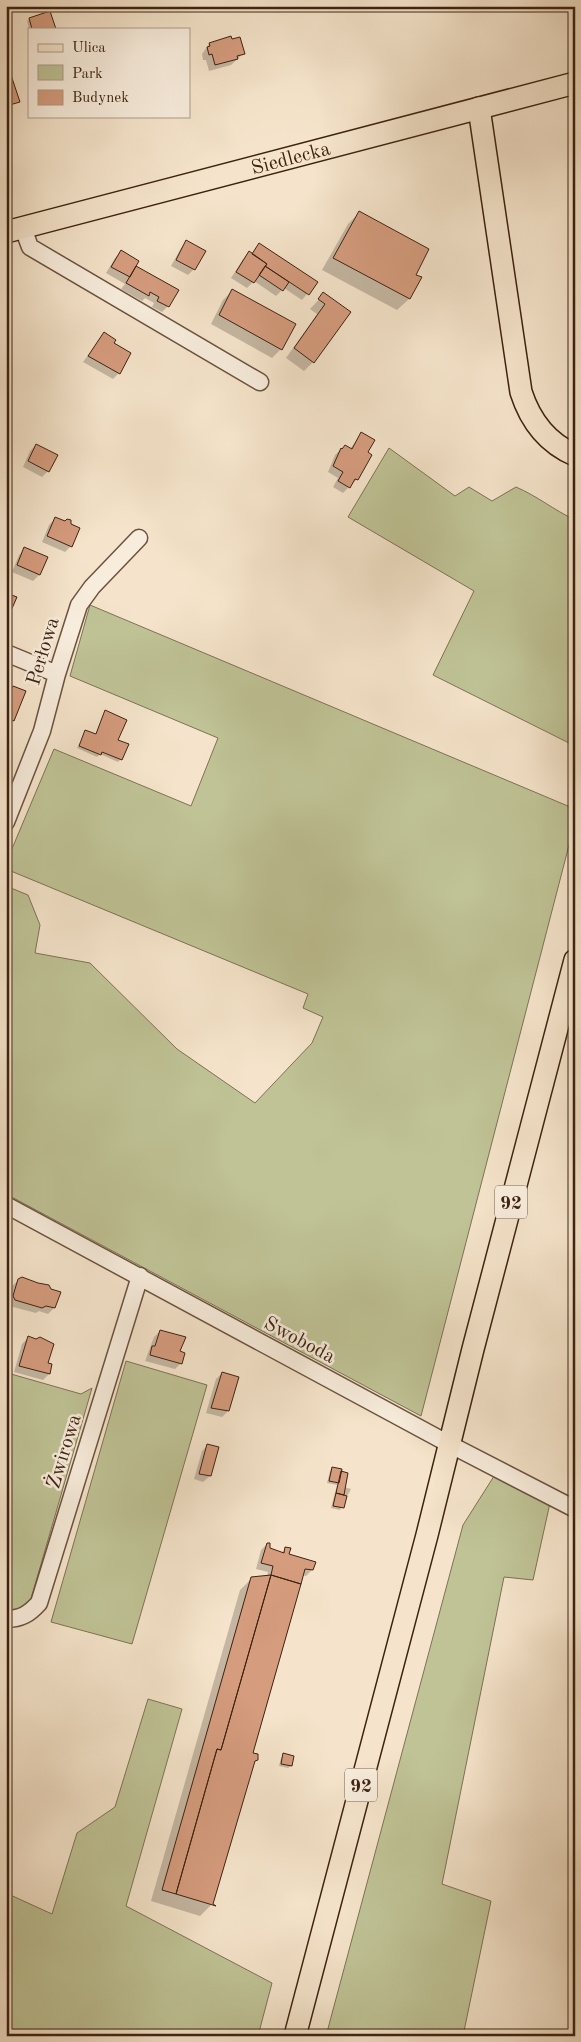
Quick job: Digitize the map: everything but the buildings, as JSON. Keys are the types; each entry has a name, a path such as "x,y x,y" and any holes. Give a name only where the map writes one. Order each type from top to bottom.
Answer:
{"main road":[{"name":"Siedlecka","path":"15,230 575,84"},
{"path":"479,108 522,392 526,407 542,431 566,451 575,455"},
{"name":"92","path":"295,2036 428,1535 449,1444 575,960"}],"street":[{"path":"15,230 30,247 260,382"},
{"name":"Perłowa","path":"6,822 42,731 57,674 79,605 92,586 139,538"},
{"path":"6,653 57,674"},
{"name":"Swoboda","path":"6,1205 449,1444 575,1509"},
{"name":"Żwirowa","path":"6,1619 20,1618 31,1612 39,1603 140,1276"}],"green space":[{"path":"389,448 455,496 469,487 492,501 516,487 575,520 575,746 433,675 474,591 348,517"},
{"path":"90,605 575,809 575,822 421,1416 6,1194 6,886 28,895 40,925 35,953 90,963 177,1049 255,1103 312,1043 323,1017 303,1008 308,994 6,869 6,863 54,749 191,806 218,738 70,676"},
{"path":"126,1361 207,1385 132,1644 51,1622"},
{"path":"6,1362 11,1374 81,1394 92,1388 28,1609 16,1614 6,1611"},
{"path":"496,1473 550,1503 533,1580 504,1577 442,1884 491,1901 463,2036 326,2036 463,1525"},
{"path":"148,1699 182,1709 126,1906 272,1983 258,2036 6,2036 6,1893 52,1914 77,1833 115,1807"}]}
